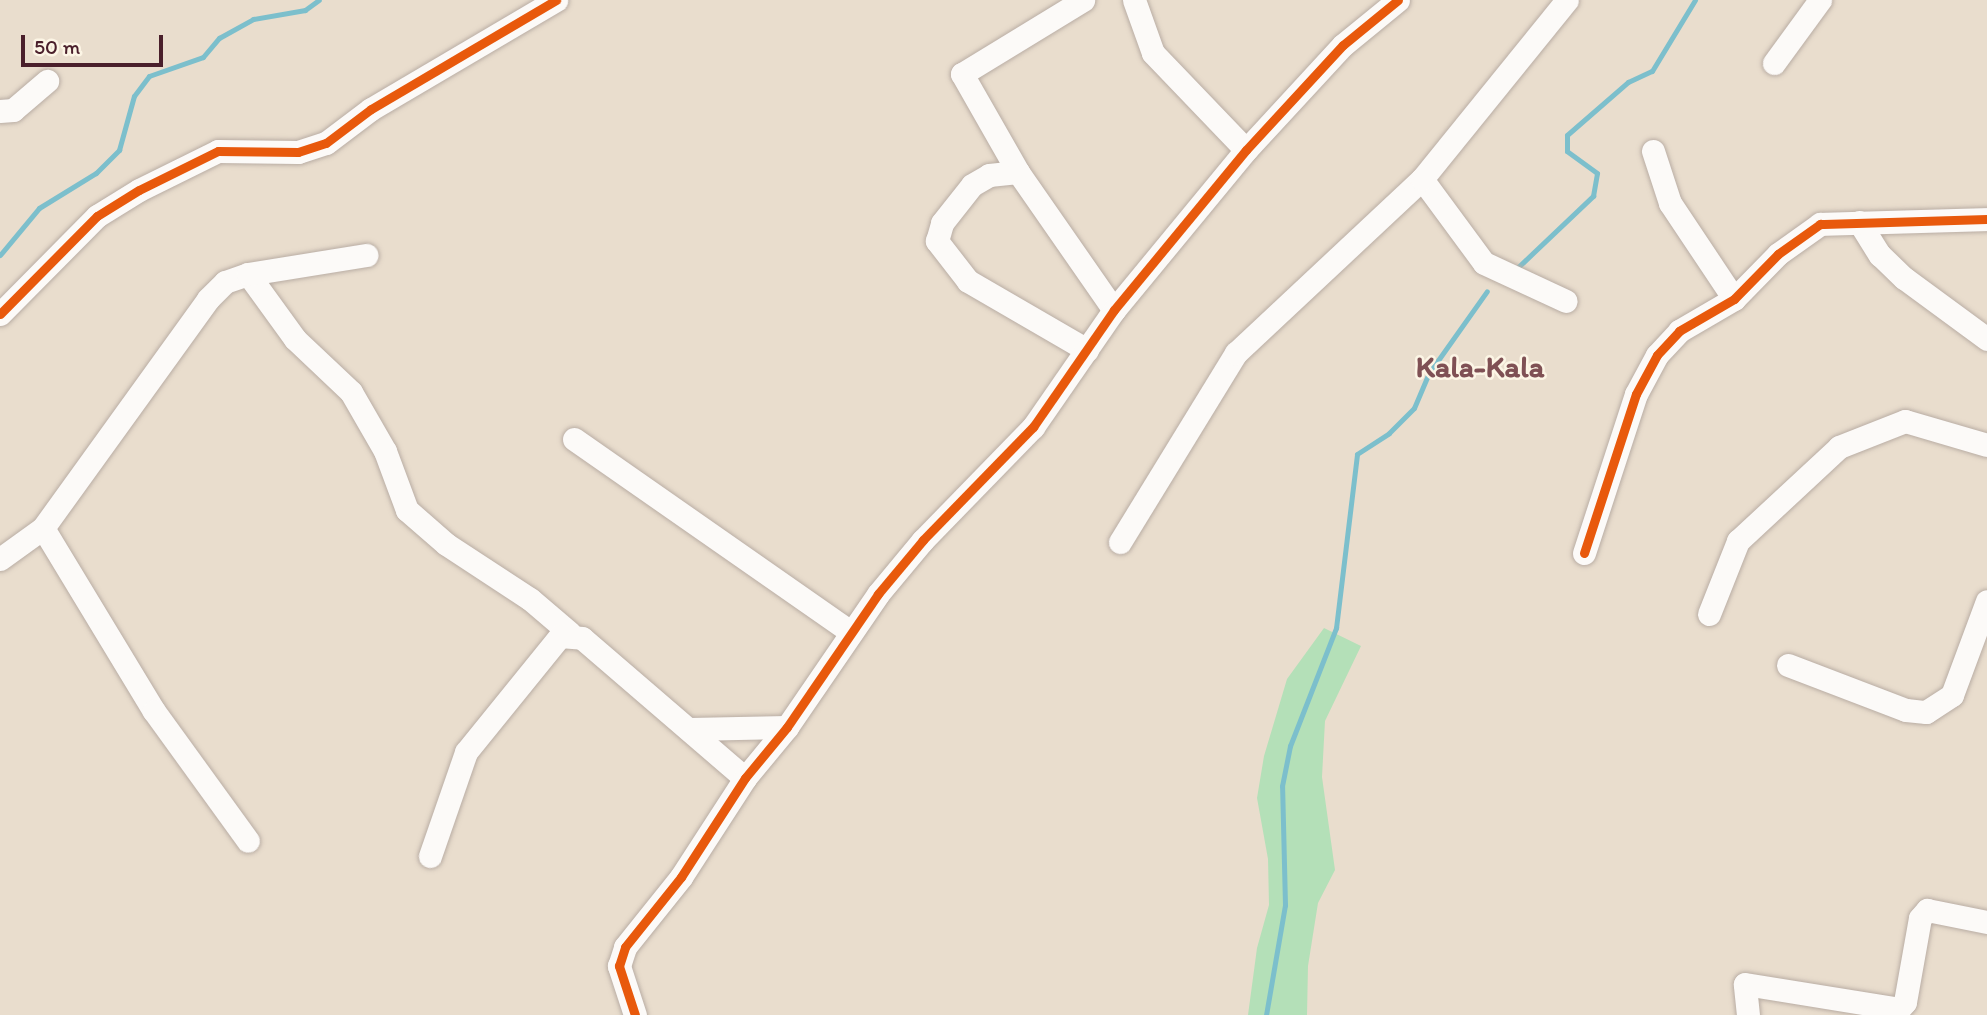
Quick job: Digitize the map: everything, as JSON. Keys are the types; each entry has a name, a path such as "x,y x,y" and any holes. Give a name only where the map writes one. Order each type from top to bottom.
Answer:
{"street":[{"path":"0,314 97,216 139,190 218,151 298,152 326,143 371,109 556,0"},
{"path":"1083,0 961,74 1018,172 1114,310"},
{"path":"1134,0 1153,53 1246,150"},
{"path":"635,1015 619,966 625,947 681,877 745,778 787,727 851,632 923,540 1033,427 1114,310 1246,150 1343,45 1398,0"},
{"path":"1120,542 1236,353 1422,179 1567,0"},
{"path":"1774,63 1820,0"},
{"path":"0,111 13,110 47,81"},
{"path":"1653,151 1670,203 1734,299"},
{"path":"1018,172 989,175 972,185 942,223 937,241 968,281 1087,351"},
{"path":"1422,179 1483,262 1566,301"},
{"path":"1584,552 1636,394 1657,355 1678,331 1734,299 1804,232 1820,224 1987,219"},
{"path":"1859,222 1880,255 1904,278 1987,339"},
{"path":"0,559 43,528 208,299 225,282 248,274 366,255"},
{"path":"248,274 302,347 351,392 385,452 407,510 446,544 530,599 570,634 582,638 745,778"},
{"path":"1709,614 1738,541 1839,447 1905,421 1987,445"},
{"path":"574,439 851,632"},
{"path":"43,528 154,711 248,841"},
{"path":"1788,665 1906,710 1926,712 1952,695 1987,601"},
{"path":"430,856 466,752 549,648 560,636 570,634"},
{"path":"688,729 787,727"},
{"path":"1748,1015 1745,984 1899,1009 1905,1002 1920,918 1927,910 1944,910 1987,922"}],"green space":[{"path":"1324,628 1361,646 1325,721 1322,777 1335,870 1318,903 1308,966 1307,1015 1248,1015 1257,948 1269,905 1268,859 1257,798 1264,756 1287,679"}],"waterway":[{"path":"0,255 39,208 96,173 119,150 134,96 149,76 203,57 219,38 253,19 305,10 319,0"},
{"path":"1515,270 1593,196 1597,173 1567,151 1567,135 1628,82 1652,71 1695,0"},
{"path":"1266,1015 1285,905 1282,786 1290,746 1336,628 1357,454 1389,433 1414,408 1429,373 1487,291"}],"cycle path":[{"path":"0,314 97,216 139,190 218,151 298,152 326,143 371,109 556,0"},
{"path":"635,1015 619,966 625,947 681,877 745,778 787,727 878,594 923,540 1033,427 1114,310 1246,150 1343,45 1398,0"},
{"path":"1584,553 1636,394 1657,355 1679,331 1734,299 1778,254 1820,224 1987,219"}],"district":[{"name":"Kala-Kala","path":"1480,367"}]}
